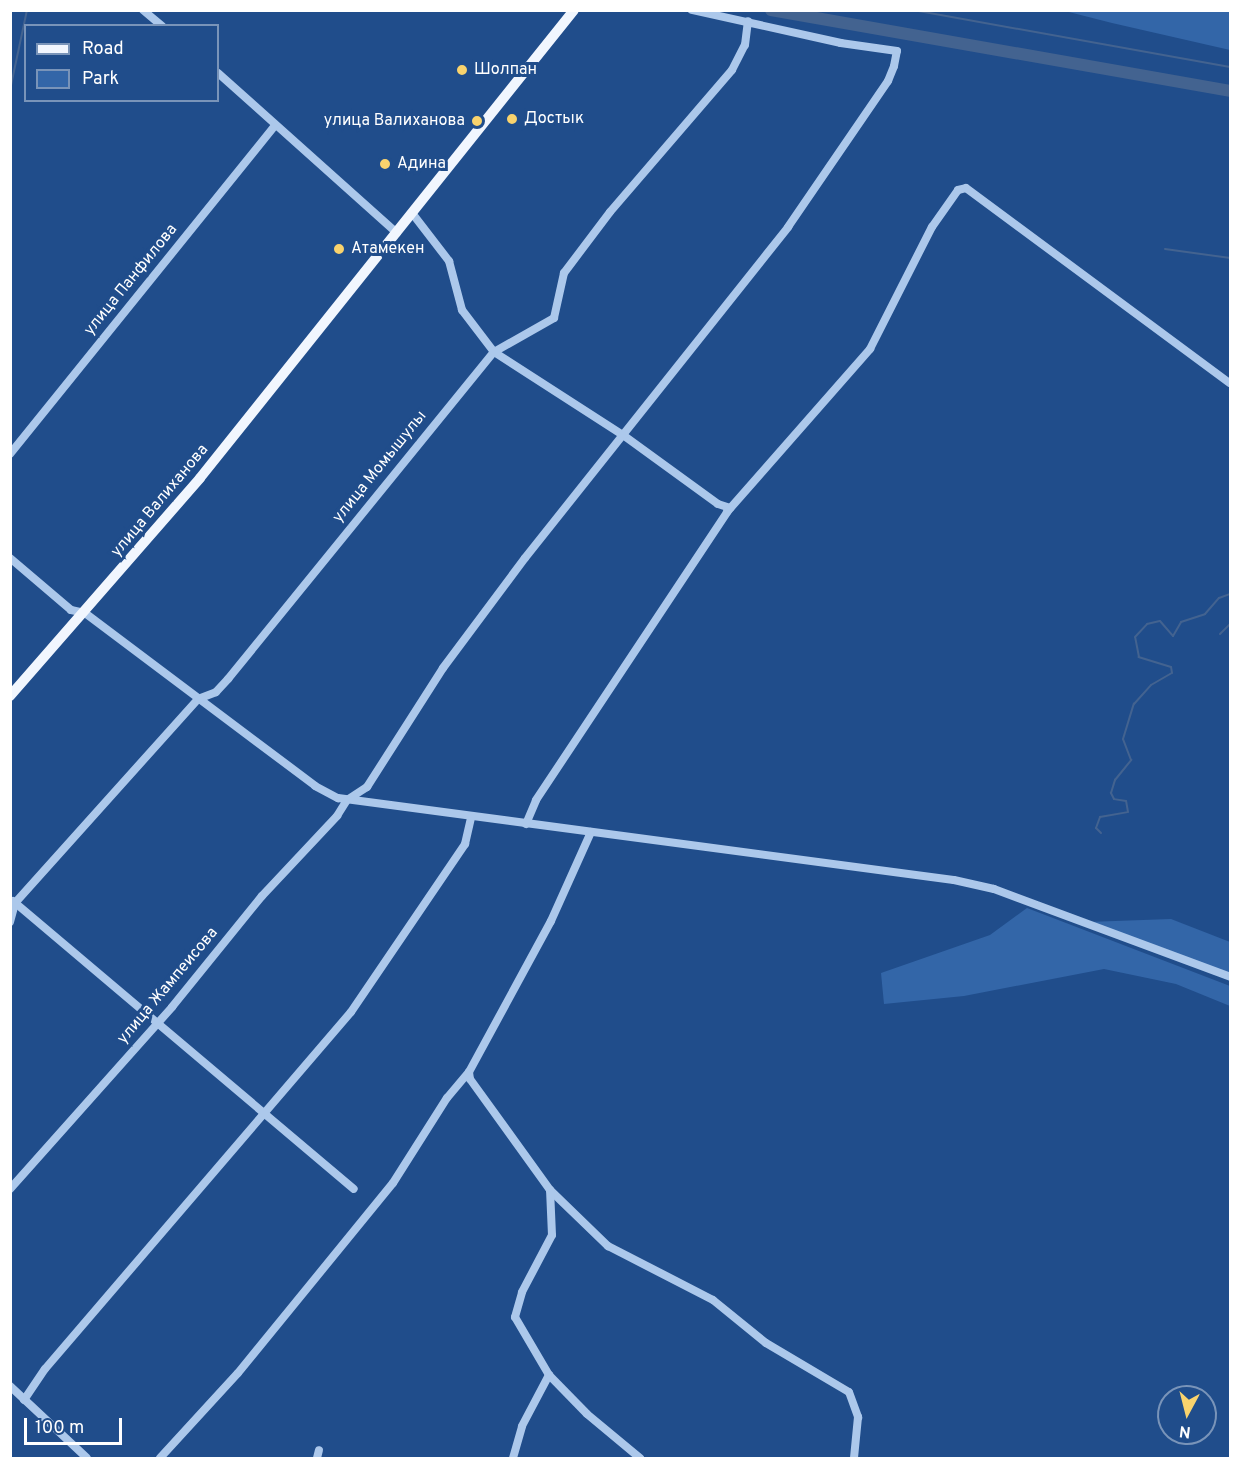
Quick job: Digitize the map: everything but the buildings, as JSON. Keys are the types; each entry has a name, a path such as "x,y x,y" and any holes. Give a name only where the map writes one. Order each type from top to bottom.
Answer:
{"main road":[{"name":"улица Валиханова","path":"10,696 85,613 200,478 574,10"}],"street":[{"path":"143,10 160,24"},
{"path":"692,10 748,21"},
{"name":"улица Момышулы","path":"10,922 13,901 198,699 216,692 228,679 494,352 554,318 564,273 610,212 732,70 745,45 748,21"},
{"name":"улица Жампеисова","path":"10,1190 157,1024 262,896 337,816 347,800 367,787 450,659 788,226 888,81 894,66 897,51 841,43 748,21"},
{"path":"219,74 397,233"},
{"name":"улица Панфилова","path":"10,454 275,125"},
{"path":"526,824 536,800 730,508 870,350 932,227 962,188 1230,384"},
{"path":"412,213 449,261 462,310 494,352 623,435 718,504 730,508"},
{"path":"10,558 71,610 85,613 315,786 347,800 848,865 994,889 1230,977"},
{"path":"24,1400 45,1370 351,1012 465,844 471,817"},
{"path":"160,1458 238,1373 393,1183 447,1098 469,1072 551,921 591,832"},
{"path":"13,901 262,1115 354,1189"},
{"path":"469,1072 550,1190 621,1255 714,1300 766,1343 849,1392 858,1417 854,1458"},
{"path":"550,1190 552,1235 522,1292 515,1317 549,1375 587,1414 640,1458"},
{"path":"513,1458 522,1426 549,1375"},
{"path":"10,1386 87,1458"}],"green space":[{"path":"1065,11 1230,11 1230,50 1112,23"},
{"path":"1027,908 1230,986 1230,1006 1176,984 1104,969 964,996 884,1004 881,973 990,935"},
{"path":"1171,919 1230,942 1230,976 1087,922"}],"waterway":[{"path":"24,24 27,10"},
{"path":"771,10 1230,91"},
{"path":"913,10 1230,67"},
{"path":"10,90 24,24"},
{"path":"1165,249 1230,258"},
{"path":"1101,833 1096,828 1100,817 1128,812 1126,801 1114,799 1111,793 1115,780 1131,760 1123,739 1134,704 1151,685 1172,673 1171,667 1139,657 1135,637 1147,624 1160,621 1173,636 1181,622 1205,614 1219,598 1230,594"},
{"path":"1220,634 1230,624"}],"place":[{"name":"Шолпан","path":"462,70"},
{"name":"Достык","path":"512,119"},
{"name":"улица Валиханова","path":"477,121"},
{"name":"Адина","path":"385,164"},
{"name":"Атамекен","path":"339,249"}]}
